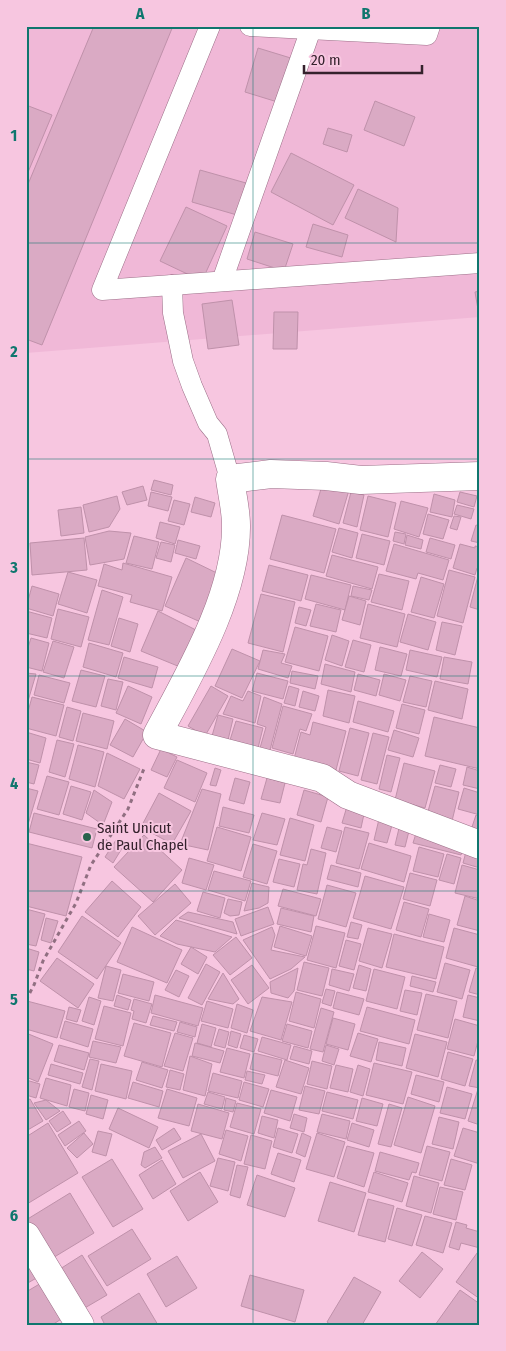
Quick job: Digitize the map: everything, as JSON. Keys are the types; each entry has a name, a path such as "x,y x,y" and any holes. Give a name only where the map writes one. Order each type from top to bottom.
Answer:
{"street":[{"path":"480,476 361,480 326,476 271,474 230,479 236,525 231,569 212,624 192,670 157,735 322,778 348,795 480,845"},
{"path":"26,1236 80,1325"}],"lane":[{"path":"210,26 102,290 480,262"},
{"path":"250,26 427,35 430,26"},
{"path":"222,281 311,29"},
{"path":"172,285 173,313 183,361 208,423 218,434 230,479"}],"path":[{"path":"26,1000 34,985 42,961 76,903 91,865 128,809 157,735"}],"shaded area":[{"path":"26,26 480,26 480,317 26,353"}],"building":[{"path":"94,26 173,26 42,345 26,339 26,189"},
{"path":"258,48 294,59 284,104 245,92"},
{"path":"375,101 415,117 404,146 364,130"},
{"path":"26,105 52,115 26,177"},
{"path":"328,128 352,135 347,152 323,144"},
{"path":"291,153 354,185 333,225 271,192"},
{"path":"200,170 246,183 237,215 192,202"},
{"path":"358,189 398,208 396,242 345,218"},
{"path":"186,207 227,226 202,281 160,261"},
{"path":"313,224 348,235 342,257 306,247"},
{"path":"255,232 293,244 284,271 247,259"},
{"path":"480,291 480,321 475,292"},
{"path":"232,300 239,345 208,349 202,304"},
{"path":"274,312 298,312 297,349 273,349"},
{"path":"154,480 173,485 171,495 151,490"},
{"path":"323,482 349,490 339,524 313,516"},
{"path":"143,486 147,500 127,505 122,492"},
{"path":"151,492 172,497 168,511 148,506"},
{"path":"351,492 364,495 357,527 343,523"},
{"path":"460,492 477,496 474,507 457,502"},
{"path":"434,494 455,500 452,517 430,512"},
{"path":"117,496 120,509 109,527 89,532 83,505"},
{"path":"368,496 396,503 388,537 360,530"},
{"path":"195,497 215,503 211,517 191,512"},
{"path":"174,500 190,504 184,525 168,521"},
{"path":"401,501 428,508 419,537 394,529"},
{"path":"457,505 474,509 471,519 454,514"},
{"path":"81,507 84,533 61,536 58,510"},
{"path":"428,514 449,520 443,539 423,534"},
{"path":"282,515 336,529 324,573 270,559"},
{"path":"454,516 461,517 457,530 450,528"},
{"path":"160,522 180,527 175,544 156,538"},
{"path":"476,525 480,526 480,543 471,541"},
{"path":"339,528 358,533 352,558 332,552"},
{"path":"109,531 131,533 124,559 90,565 85,537"},
{"path":"395,532 406,534 404,544 393,541"},
{"path":"362,534 390,541 384,565 356,558"},
{"path":"407,535 423,540 421,549 405,545"},
{"path":"134,536 159,542 152,569 126,563"},
{"path":"84,538 87,570 32,575 30,543"},
{"path":"430,538 455,545 451,559 426,552"},
{"path":"178,540 200,546 196,559 175,553"},
{"path":"161,542 175,545 171,562 156,558"},
{"path":"394,544 449,560 443,580 418,573 416,579 386,571"},
{"path":"460,544 475,548 475,546 480,547 480,568 477,568 475,575 453,568"},
{"path":"332,555 378,567 372,589 326,576"},
{"path":"186,558 223,576 205,624 165,606"},
{"path":"123,563 172,577 162,611 130,602 132,595 98,586 104,564 122,570"},
{"path":"269,565 308,575 301,601 262,591"},
{"path":"449,570 475,577 463,623 437,616"},
{"path":"68,572 97,580 87,613 58,604"},
{"path":"480,572 480,610 470,607"},
{"path":"379,574 409,581 402,610 371,602"},
{"path":"311,575 351,585 345,610 305,599"},
{"path":"421,577 444,584 434,618 411,612"},
{"path":"32,586 59,594 53,616 26,608"},
{"path":"353,586 372,590 369,600 351,596"},
{"path":"102,590 123,597 109,645 88,640"},
{"path":"261,594 295,602 283,652 248,643"},
{"path":"349,596 366,601 360,625 342,620"},
{"path":"316,604 341,610 336,632 310,626"},
{"path":"368,604 405,614 397,647 360,638"},
{"path":"299,607 311,610 306,626 295,623"},
{"path":"58,609 89,617 81,647 51,639"},
{"path":"26,611 52,618 47,638 26,633"},
{"path":"158,611 202,633 185,669 141,651"},
{"path":"408,614 436,622 428,650 400,642"},
{"path":"119,618 138,624 130,652 111,646"},
{"path":"442,622 462,626 455,655 436,650"},
{"path":"295,627 328,636 319,671 285,662"},
{"path":"332,635 349,641 342,666 325,660"},
{"path":"31,638 49,643 42,671 26,667 26,654"},
{"path":"353,640 371,645 364,672 345,667"},
{"path":"53,641 74,647 64,678 43,672"},
{"path":"89,643 123,653 116,677 83,667"},
{"path":"380,647 407,654 401,676 375,670"},
{"path":"232,649 260,661 242,698 215,686"},
{"path":"263,650 285,654 281,663 292,666 288,678 258,669"},
{"path":"410,650 442,657 437,677 406,670"},
{"path":"124,657 158,667 152,688 118,678"},
{"path":"444,657 472,662 468,684 440,679"},
{"path":"325,664 355,672 351,692 321,684"},
{"path":"81,670 105,676 96,707 72,701"},
{"path":"292,671 318,676 315,689 290,683"},
{"path":"26,673 36,674 28,701 26,701"},
{"path":"257,673 288,681 283,699 252,691"},
{"path":"358,674 380,680 376,696 354,690"},
{"path":"384,674 406,680 400,701 379,695"},
{"path":"39,675 70,683 64,703 34,695"},
{"path":"410,676 432,681 426,707 403,702"},
{"path":"108,679 123,682 116,710 101,706"},
{"path":"435,681 468,689 462,719 428,710"},
{"path":"128,686 152,697 141,724 116,713"},
{"path":"211,686 228,696 205,736 188,726"},
{"path":"289,686 299,689 295,706 284,703"},
{"path":"328,690 355,696 349,723 323,716"},
{"path":"248,691 261,696 255,723 223,714 231,696 243,701"},
{"path":"303,691 319,696 315,711 299,707"},
{"path":"32,697 64,705 56,736 26,728 26,719"},
{"path":"264,697 282,704 270,750 260,748 266,727 257,724"},
{"path":"358,701 394,711 388,732 353,722"},
{"path":"402,704 425,710 419,734 396,728"},
{"path":"283,706 312,714 306,731 300,729 293,754 272,748"},
{"path":"67,707 81,711 73,741 59,737"},
{"path":"83,713 114,721 107,749 76,741"},
{"path":"218,715 233,719 228,740 212,736"},
{"path":"434,717 480,728 480,769 425,756"},
{"path":"125,719 147,732 133,757 110,745"},
{"path":"236,721 263,728 258,748 230,740"},
{"path":"313,722 346,731 336,770 294,759 301,732 310,735"},
{"path":"350,728 369,733 358,776 339,771"},
{"path":"394,730 419,738 413,757 388,750"},
{"path":"26,732 46,738 40,763 26,759"},
{"path":"373,733 389,737 377,784 361,780"},
{"path":"57,740 74,744 65,777 49,772"},
{"path":"78,745 104,752 95,787 69,779"},
{"path":"161,749 177,757 167,777 151,770"},
{"path":"107,753 140,769 124,799 98,786"},
{"path":"387,755 400,758 391,792 379,789"},
{"path":"177,760 207,773 195,802 164,788"},
{"path":"26,762 39,765 34,784 26,782"},
{"path":"404,763 435,771 425,808 395,800"},
{"path":"440,765 456,769 451,787 435,783"},
{"path":"467,767 480,771 480,789 463,785"},
{"path":"215,768 221,770 216,786 210,785"},
{"path":"47,776 69,782 59,815 37,809"},
{"path":"235,778 250,782 244,804 229,800"},
{"path":"267,778 285,783 280,803 261,799"},
{"path":"71,786 91,792 82,820 63,814"},
{"path":"435,786 459,792 452,821 427,815"},
{"path":"26,788 38,791 26,831"},
{"path":"464,788 480,793 480,815 458,809"},
{"path":"202,789 221,794 208,850 180,844"},
{"path":"94,790 112,802 103,825 86,813"},
{"path":"304,790 328,797 321,822 297,815"},
{"path":"159,793 191,811 172,844 141,827"},
{"path":"348,803 364,814 361,828 342,823"},
{"path":"223,807 254,815 249,833 219,826"},
{"path":"34,813 97,829 92,848 29,832"},
{"path":"262,813 285,819 277,845 253,840"},
{"path":"380,815 394,818 387,843 374,840"},
{"path":"476,815 480,816 480,832 471,830"},
{"path":"290,818 314,825 305,861 280,855"},
{"path":"401,820 411,823 405,847 395,845"},
{"path":"217,827 251,837 241,871 207,861"},
{"path":"327,827 342,831 336,852 321,848"},
{"path":"345,827 369,833 359,869 336,863"},
{"path":"418,827 465,840 461,855 413,843"},
{"path":"144,835 182,870 153,902 114,867"},
{"path":"116,840 124,845 113,863 105,857"},
{"path":"26,843 82,857 66,916 26,906"},
{"path":"369,843 411,856 404,882 361,869"},
{"path":"253,844 277,851 267,884 243,877"},
{"path":"419,847 444,854 438,877 413,871"},
{"path":"467,848 480,852 480,868 463,863"},
{"path":"311,849 326,853 317,894 297,890 303,864 307,865"},
{"path":"447,854 461,858 454,884 439,880"},
{"path":"189,858 214,865 206,890 182,883"},
{"path":"279,859 300,864 294,887 273,882"},
{"path":"331,865 361,873 358,887 327,879"},
{"path":"462,865 480,870 480,899 455,893"},
{"path":"214,871 251,881 245,901 208,890"},
{"path":"410,873 437,880 430,906 403,899"},
{"path":"365,876 404,887 391,929 353,918"},
{"path":"112,881 141,907 118,937 85,912"},
{"path":"252,883 269,887 268,903 259,908 244,911"},
{"path":"175,884 191,903 155,935 138,916"},
{"path":"327,885 356,893 346,927 318,919"},
{"path":"283,889 321,899 316,916 278,906"},
{"path":"203,892 225,898 220,918 197,911"},
{"path":"465,896 480,901 480,931 457,925"},
{"path":"228,899 242,902 239,915 230,916 224,913"},
{"path":"404,902 429,909 421,937 396,930"},
{"path":"268,907 274,924 241,936 235,919"},
{"path":"281,908 314,916 311,932 277,924"},
{"path":"26,909 45,914 36,946 26,944"},
{"path":"188,912 233,922 237,934 179,918"},
{"path":"429,914 450,920 444,942 423,937"},
{"path":"82,916 121,943 97,979 58,952"},
{"path":"46,918 58,921 51,943 41,940"},
{"path":"176,920 232,937 215,952 177,944 160,936"},
{"path":"351,922 362,925 358,939 347,937"},
{"path":"280,926 312,936 306,956 274,947"},
{"path":"316,926 345,933 336,968 307,960"},
{"path":"132,927 182,950 167,983 117,962"},
{"path":"272,927 275,935 271,950 305,957 291,969 270,979 243,940"},
{"path":"368,928 392,934 382,968 359,961"},
{"path":"454,928 480,935 480,960 478,967 446,958"},
{"path":"394,934 444,947 436,979 386,967"},
{"path":"236,937 252,958 230,975 213,955"},
{"path":"346,940 361,944 354,970 339,966"},
{"path":"191,947 207,957 198,974 181,964"},
{"path":"26,948 39,952 34,971 26,969"},
{"path":"57,958 94,984 78,1008 40,981"},
{"path":"304,962 329,968 322,996 297,990"},
{"path":"445,963 470,970 462,999 437,992"},
{"path":"206,964 220,972 202,1005 188,998"},
{"path":"252,965 269,988 248,1004 231,980"},
{"path":"359,965 371,969 366,991 353,988"},
{"path":"106,966 121,970 113,1001 98,998"},
{"path":"298,968 294,991 288,998 271,993 270,982"},
{"path":"476,968 480,969 480,995 469,992"},
{"path":"332,969 354,974 349,991 329,985"},
{"path":"374,969 405,977 397,1009 366,1001"},
{"path":"176,970 189,976 179,997 165,990"},
{"path":"223,973 239,999 233,1004 208,999"},
{"path":"123,974 154,982 149,1001 118,993"},
{"path":"412,976 436,982 433,992 410,986"},
{"path":"326,989 335,991 331,1006 322,1003"},
{"path":"405,990 422,993 417,1015 400,1011"},
{"path":"296,992 321,999 314,1028 289,1021"},
{"path":"337,992 364,999 359,1015 333,1008"},
{"path":"426,994 457,1001 448,1038 417,1030"},
{"path":"117,995 131,1000 128,1010 114,1006"},
{"path":"155,995 203,1008 198,1026 151,1013"},
{"path":"468,995 480,998 480,1021 463,1017"},
{"path":"89,997 101,1001 94,1025 82,1021"},
{"path":"262,997 292,1002 281,1040 250,1031"},
{"path":"134,999 152,1004 146,1023 132,1019 134,1011 131,1010"},
{"path":"27,1001 65,1011 57,1038 26,1029"},
{"path":"207,1001 233,1009 228,1028 201,1021"},
{"path":"237,1004 253,1010 247,1033 231,1028"},
{"path":"104,1006 131,1013 123,1046 95,1039"},
{"path":"69,1007 81,1010 77,1022 66,1019"},
{"path":"367,1007 415,1020 409,1044 360,1031"},
{"path":"321,1008 334,1012 323,1052 310,1049"},
{"path":"153,1016 177,1022 174,1031 150,1025"},
{"path":"333,1018 355,1024 348,1050 326,1044"},
{"path":"455,1019 480,1026 474,1056 447,1049"},
{"path":"65,1021 93,1029 88,1047 60,1038"},
{"path":"180,1022 197,1027 195,1037 177,1032"},
{"path":"134,1023 171,1033 162,1067 124,1056"},
{"path":"202,1024 216,1028 211,1047 197,1043"},
{"path":"287,1024 312,1031 308,1048 282,1041"},
{"path":"219,1029 229,1032 225,1048 214,1045"},
{"path":"231,1031 241,1034 237,1048 228,1045"},
{"path":"26,1033 53,1044 38,1082 26,1077"},
{"path":"175,1033 193,1038 183,1071 164,1066"},
{"path":"358,1033 378,1039 371,1062 350,1056"},
{"path":"415,1034 447,1042 438,1077 406,1068"},
{"path":"244,1035 258,1039 254,1052 240,1048"},
{"path":"262,1037 291,1045 287,1060 258,1051"},
{"path":"93,1041 121,1047 116,1063 89,1057"},
{"path":"379,1042 406,1048 402,1066 376,1060"},
{"path":"195,1043 224,1051 220,1063 192,1056"},
{"path":"59,1045 89,1053 84,1070 54,1061"},
{"path":"326,1045 339,1049 334,1065 322,1061"},
{"path":"294,1046 312,1051 309,1064 290,1059"},
{"path":"227,1048 250,1054 244,1078 220,1072"},
{"path":"448,1052 473,1059 465,1086 441,1079"},
{"path":"254,1053 282,1060 278,1076 250,1069"},
{"path":"190,1056 212,1064 205,1096 183,1090"},
{"path":"90,1059 99,1061 92,1090 82,1087"},
{"path":"285,1060 309,1068 301,1094 276,1087"},
{"path":"476,1060 480,1061 480,1088 469,1086"},
{"path":"312,1061 332,1066 327,1089 307,1084"},
{"path":"142,1062 168,1070 162,1088 136,1080"},
{"path":"374,1063 412,1072 403,1104 366,1095"},
{"path":"51,1064 83,1073 80,1084 48,1075"},
{"path":"101,1064 132,1071 126,1099 95,1091"},
{"path":"336,1065 353,1069 348,1092 330,1088"},
{"path":"358,1065 370,1069 363,1096 350,1092"},
{"path":"170,1070 184,1074 180,1090 166,1087"},
{"path":"247,1071 265,1075 262,1084 245,1080"},
{"path":"213,1073 242,1081 238,1098 208,1091"},
{"path":"416,1075 444,1082 439,1102 411,1094"},
{"path":"46,1078 71,1085 67,1106 40,1098"},
{"path":"26,1080 40,1084 36,1098 26,1095"},
{"path":"133,1082 163,1091 159,1107 128,1098"},
{"path":"244,1082 269,1089 263,1107 239,1100"},
{"path":"305,1086 325,1091 319,1114 299,1110"},
{"path":"447,1087 472,1094 465,1119 440,1113"},
{"path":"74,1089 89,1093 85,1111 69,1107"},
{"path":"167,1089 197,1098 189,1126 158,1118"},
{"path":"478,1089 480,1090 480,1125 468,1121"},
{"path":"271,1090 297,1097 290,1121 264,1113"},
{"path":"208,1092 225,1097 222,1109 204,1104"},
{"path":"327,1092 358,1100 353,1119 322,1111"},
{"path":"91,1095 108,1100 103,1119 86,1114"},
{"path":"408,1097 435,1106 421,1153 394,1145"},
{"path":"226,1098 236,1101 233,1112 224,1110"},
{"path":"362,1098 383,1104 377,1126 356,1121"},
{"path":"30,1099 43,1121 26,1131 26,1101"},
{"path":"46,1100 60,1111 46,1120 34,1103"},
{"path":"237,1103 261,1109 254,1134 230,1127"},
{"path":"198,1104 229,1113 222,1139 191,1131"},
{"path":"389,1104 402,1108 391,1147 378,1144"},
{"path":"118,1108 158,1127 149,1148 109,1129"},
{"path":"63,1111 71,1123 57,1132 49,1121"},
{"path":"294,1114 307,1118 304,1132 290,1128"},
{"path":"322,1114 350,1121 346,1139 317,1132"},
{"path":"262,1116 278,1120 274,1138 258,1133"},
{"path":"439,1117 459,1122 453,1149 432,1144"},
{"path":"79,1121 86,1131 65,1146 58,1135"},
{"path":"48,1123 78,1173 27,1204 26,1137"},
{"path":"352,1123 374,1130 369,1147 347,1140"},
{"path":"174,1128 181,1139 162,1150 156,1140"},
{"path":"278,1128 298,1134 292,1153 273,1147"},
{"path":"463,1128 480,1133 480,1164 454,1156"},
{"path":"226,1130 248,1136 241,1161 219,1154"},
{"path":"98,1131 112,1134 106,1156 92,1152"},
{"path":"84,1133 93,1144 77,1158 67,1148"},
{"path":"302,1133 311,1137 305,1157 296,1153"},
{"path":"317,1133 345,1142 334,1177 306,1169"},
{"path":"201,1134 215,1161 183,1178 168,1151"},
{"path":"251,1135 272,1141 265,1169 244,1164"},
{"path":"347,1146 374,1153 364,1187 337,1178"},
{"path":"427,1146 450,1152 442,1181 419,1175"},
{"path":"155,1147 162,1158 145,1168 141,1165 144,1152"},
{"path":"380,1152 419,1163 416,1173 412,1172 409,1180 375,1171"},
{"path":"278,1153 301,1160 294,1182 271,1174"},
{"path":"218,1158 235,1162 228,1191 210,1186"},
{"path":"112,1159 143,1209 113,1227 82,1177"},
{"path":"451,1159 472,1165 465,1190 444,1185"},
{"path":"162,1160 176,1184 153,1199 139,1175"},
{"path":"237,1165 248,1167 240,1198 230,1195"},
{"path":"200,1172 218,1202 188,1221 170,1191"},
{"path":"374,1172 408,1183 402,1202 368,1192"},
{"path":"257,1175 295,1188 285,1217 247,1205"},
{"path":"414,1176 439,1183 431,1213 406,1206"},
{"path":"330,1182 366,1193 354,1232 318,1221"},
{"path":"440,1187 463,1192 456,1220 433,1214"},
{"path":"70,1193 94,1233 51,1259 26,1220"},
{"path":"368,1199 394,1206 385,1242 358,1235"},
{"path":"397,1208 422,1215 412,1246 388,1239"},
{"path":"425,1216 452,1223 443,1253 416,1245"},
{"path":"456,1222 467,1225 466,1228 480,1232 480,1248 461,1243 459,1250 449,1247"},
{"path":"132,1229 151,1259 107,1286 88,1256"},
{"path":"480,1249 480,1299 456,1282"},
{"path":"422,1252 443,1269 420,1298 399,1281"},
{"path":"26,1254 40,1276 26,1284"},
{"path":"82,1255 107,1295 83,1309 60,1269"},
{"path":"177,1256 197,1288 166,1307 147,1274"},
{"path":"250,1275 304,1290 295,1322 241,1306"},
{"path":"354,1277 381,1292 362,1325 331,1325 327,1322"},
{"path":"48,1279 69,1314 52,1325 26,1325 26,1292"},
{"path":"460,1290 480,1304 480,1325 435,1325"},
{"path":"139,1293 158,1325 105,1325 101,1317"}],"place":[{"name":"Saint Unicut de Paul Chapel","path":"87,837"}]}
